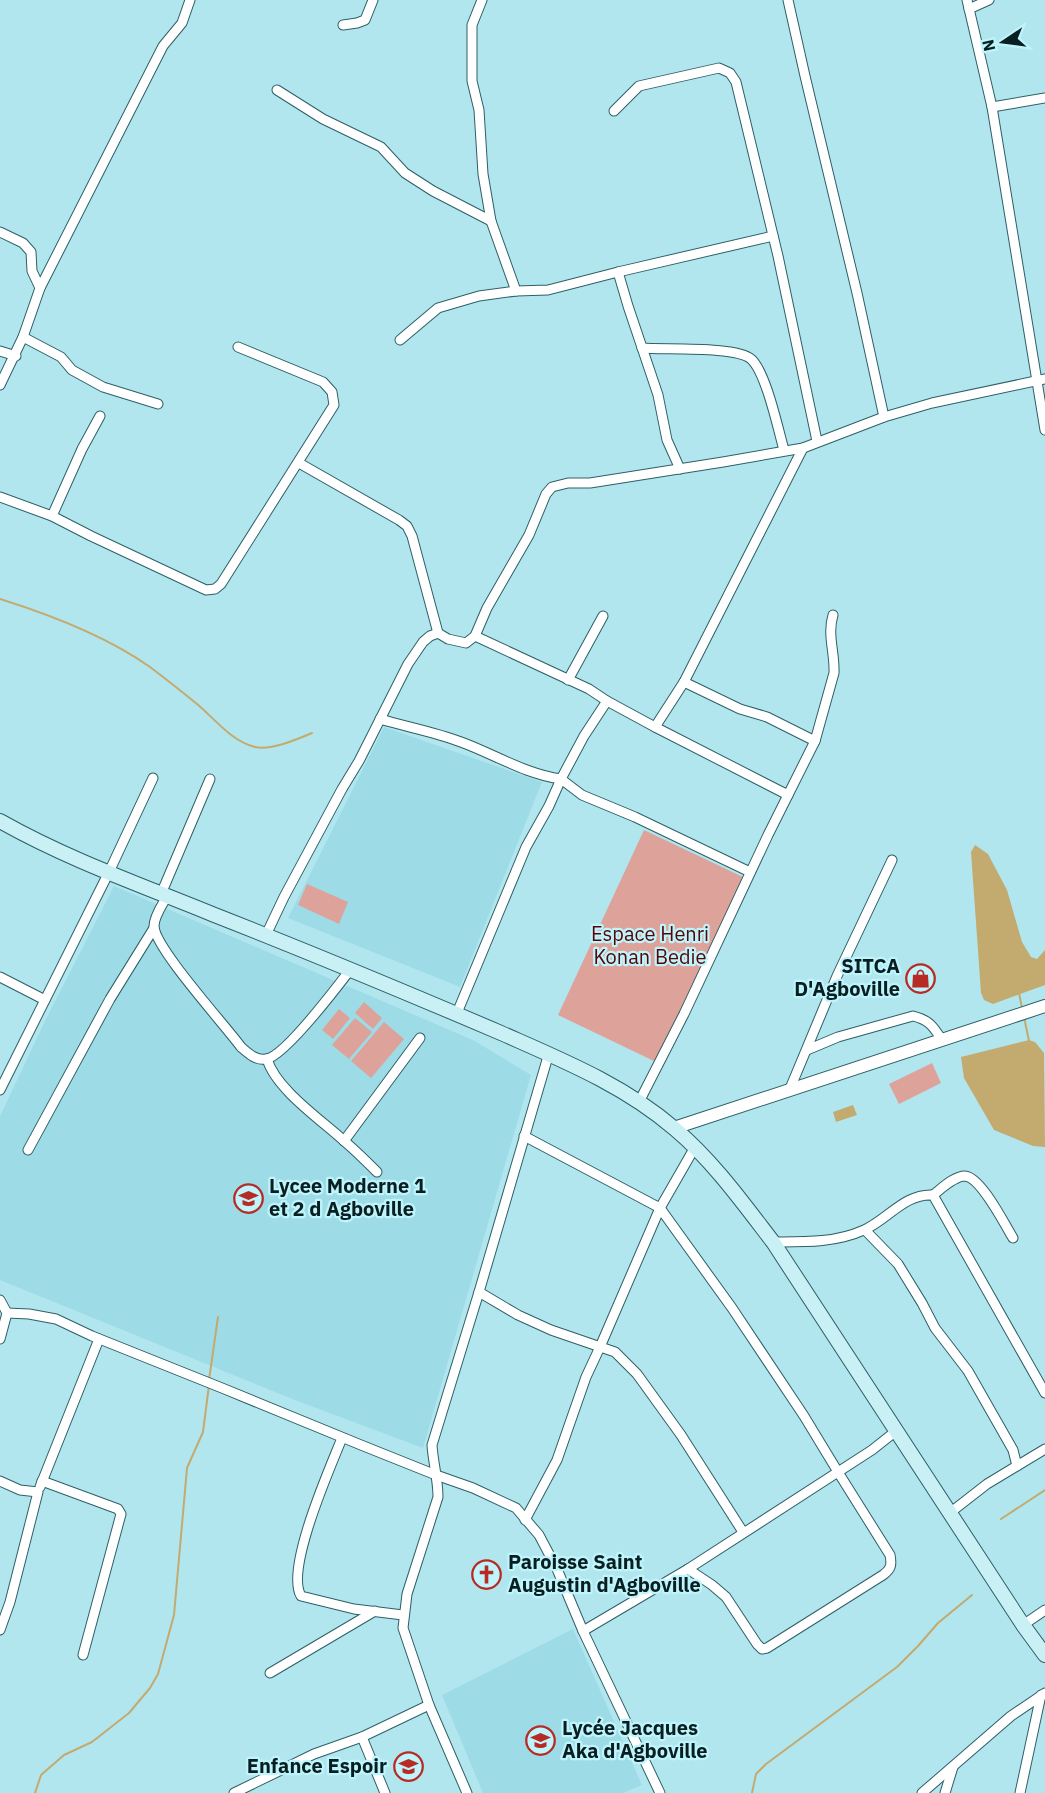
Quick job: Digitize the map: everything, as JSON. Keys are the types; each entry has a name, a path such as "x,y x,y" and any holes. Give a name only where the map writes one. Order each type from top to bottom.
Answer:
{"main road":[{"path":"2,826 549,1053 596,1075 639,1102 674,1128 695,1147 730,1186 773,1242 1045,1656"}],"street":[{"path":"0,385 16,356 40,288 163,46 182,23 190,0"},
{"path":"343,25 364,20 374,0"},
{"path":"482,0 472,25 472,81 478,110 483,174 491,221 516,291"},
{"path":"788,0 884,417"},
{"path":"989,0 968,4 992,107 1040,380 1045,430"},
{"path":"614,111 639,86 719,68 730,73 736,82 778,256 817,441"},
{"path":"277,90 323,119 381,147 405,173 442,196 491,221"},
{"path":"992,107 1045,98"},
{"path":"0,232 23,243 31,252 32,271 40,288"},
{"path":"400,340 438,308 479,296 548,290 773,236"},
{"path":"618,272 658,395 667,440 680,469"},
{"path":"23,338 62,357 72,370 103,387 158,404"},
{"path":"0,496 52,516 91,537 207,590 215,589 221,585 334,405 332,392 323,382 238,347"},
{"path":"642,348 738,353 751,359 762,376 784,450"},
{"path":"0,351 16,356"},
{"path":"298,463 407,526 412,536 438,633 448,639 466,643 475,636 487,608 529,535 546,494 552,487 568,483 590,483 803,448 884,417 932,403 1040,380"},
{"path":"52,516 82,449 100,416"},
{"path":"656,727 684,682 803,448"},
{"path":"639,1102 684,1014 750,872 815,741 834,673 830,637 833,615"},
{"path":"568,681 603,616"},
{"path":"266,935 408,664 430,636 438,633"},
{"path":"475,636 589,689 607,701 788,795"},
{"path":"684,682 740,710 766,717 815,741"},
{"path":"457,1013 526,848 584,736 607,701"},
{"path":"380,719 459,741 522,768 561,779 582,795 635,817 750,872"},
{"path":"0,1090 109,872 153,778"},
{"path":"28,1150 110,999 154,928 164,895 210,779"},
{"path":"789,1091 837,976 892,860"},
{"path":"154,928 160,944 175,965 241,1047 249,1055 258,1058 267,1059 275,1054 315,1016 350,970"},
{"path":"0,977 45,1000"},
{"path":"674,1128 1045,1006"},
{"path":"807,1050 838,1037 913,1016 924,1019 942,1040"},
{"path":"344,1141 420,1038"},
{"path":"467,1793 429,1705 403,1628 404,1615 407,1594 438,1497 432,1444 549,1053"},
{"path":"267,1059 270,1070 302,1106 377,1172"},
{"path":"524,1136 660,1208 732,1308 804,1416 890,1555 892,1563 890,1569 883,1575 767,1648 762,1648 726,1597 688,1569"},
{"path":"525,1520 557,1460 586,1377 660,1208 695,1147"},
{"path":"773,1242 829,1241 865,1230 915,1197 933,1195 962,1176 967,1176 983,1190 1013,1238"},
{"path":"933,1195 1045,1393"},
{"path":"865,1230 898,1264 935,1328 968,1371 1013,1450 1017,1466"},
{"path":"479,1292 518,1316 615,1352 636,1374 681,1435 743,1532"},
{"path":"0,1300 7,1313 0,1340"},
{"path":"7,1313 56,1319 99,1339 342,1438 473,1488 516,1508 538,1535 557,1569 660,1793"},
{"path":"0,1630 10,1602 38,1492 99,1339"},
{"path":"584,1631 688,1569 838,1472 896,1431"},
{"path":"342,1438 320,1492 303,1544 297,1590 301,1596 354,1609 404,1615"},
{"path":"951,1512 987,1484 1045,1449"},
{"path":"0,1481 20,1490 38,1492"},
{"path":"42,1481 118,1509 121,1514 83,1655"},
{"path":"1023,1625 1045,1610"},
{"path":"270,1673 375,1611"},
{"path":"922,1793 1011,1716 1043,1694"},
{"path":"1020,1793 1043,1694"},
{"path":"234,1793 314,1754 362,1737 429,1705"},
{"path":"362,1737 386,1793"},
{"path":"945,1793 954,1766"}],"shaded area":[{"path":"384,727 542,782 460,987 288,918"},
{"path":"975,845 988,854 1007,890 1022,942 1031,957 1037,959 1045,950 1045,985 993,1004 984,1000 981,993 971,852"},
{"name":"Lycee Moderne 1 et 2 d Agboville","path":"114,886 473,1040 531,1075 423,1448 292,1399 0,1280 0,1116 45,1021"},
{"path":"1029,1040 1035,1042 1044,1053 1045,1147 1033,1146 994,1130 964,1078 961,1057"},
{"path":"853,1105 857,1115 836,1122 833,1112"},
{"name":"Lycée Jacques Aka d'Agboville","path":"573,1629 642,1785 623,1793 483,1793 442,1695"}],"green space":[{"name":"Espace Henri Konan Bedie","path":"644,830 743,877 656,1062 558,1015"},
{"path":"307,884 348,902 339,924 298,905"},
{"path":"364,1002 382,1018 373,1029 355,1013"},
{"path":"339,1009 350,1018 333,1039 322,1030"},
{"path":"355,1018 372,1032 349,1059 332,1045"},
{"path":"384,1022 404,1039 371,1078 351,1061"},
{"path":"932,1063 941,1083 899,1104 889,1084"}],"waterway":[{"path":"0,599 78,627 133,656 185,694 231,735 246,744 261,748 268,747 284,744 312,733"},
{"path":"1019,993 1022,1008"},
{"path":"1024,1017 1029,1041"},
{"path":"209,1380 218,1317"},
{"path":"35,1793 41,1775 64,1755 92,1742 129,1713 150,1688 158,1674 174,1615 187,1468 203,1432 209,1385"},
{"path":"1001,1519 1045,1490"},
{"path":"752,1793 756,1774 766,1764 897,1667 938,1623 972,1595"}],"place":[{"name":"SITCA D'Agboville","path":"921,978"},
{"name":"Lycee Moderne 1 et 2 d Agboville","path":"248,1198"},
{"name":"Paroisse Saint Augustin d'Agboville","path":"487,1574"},
{"name":"Lycée Jacques Aka d'Agboville","path":"541,1740"},
{"name":"Enfance Espoir","path":"408,1766"}]}
